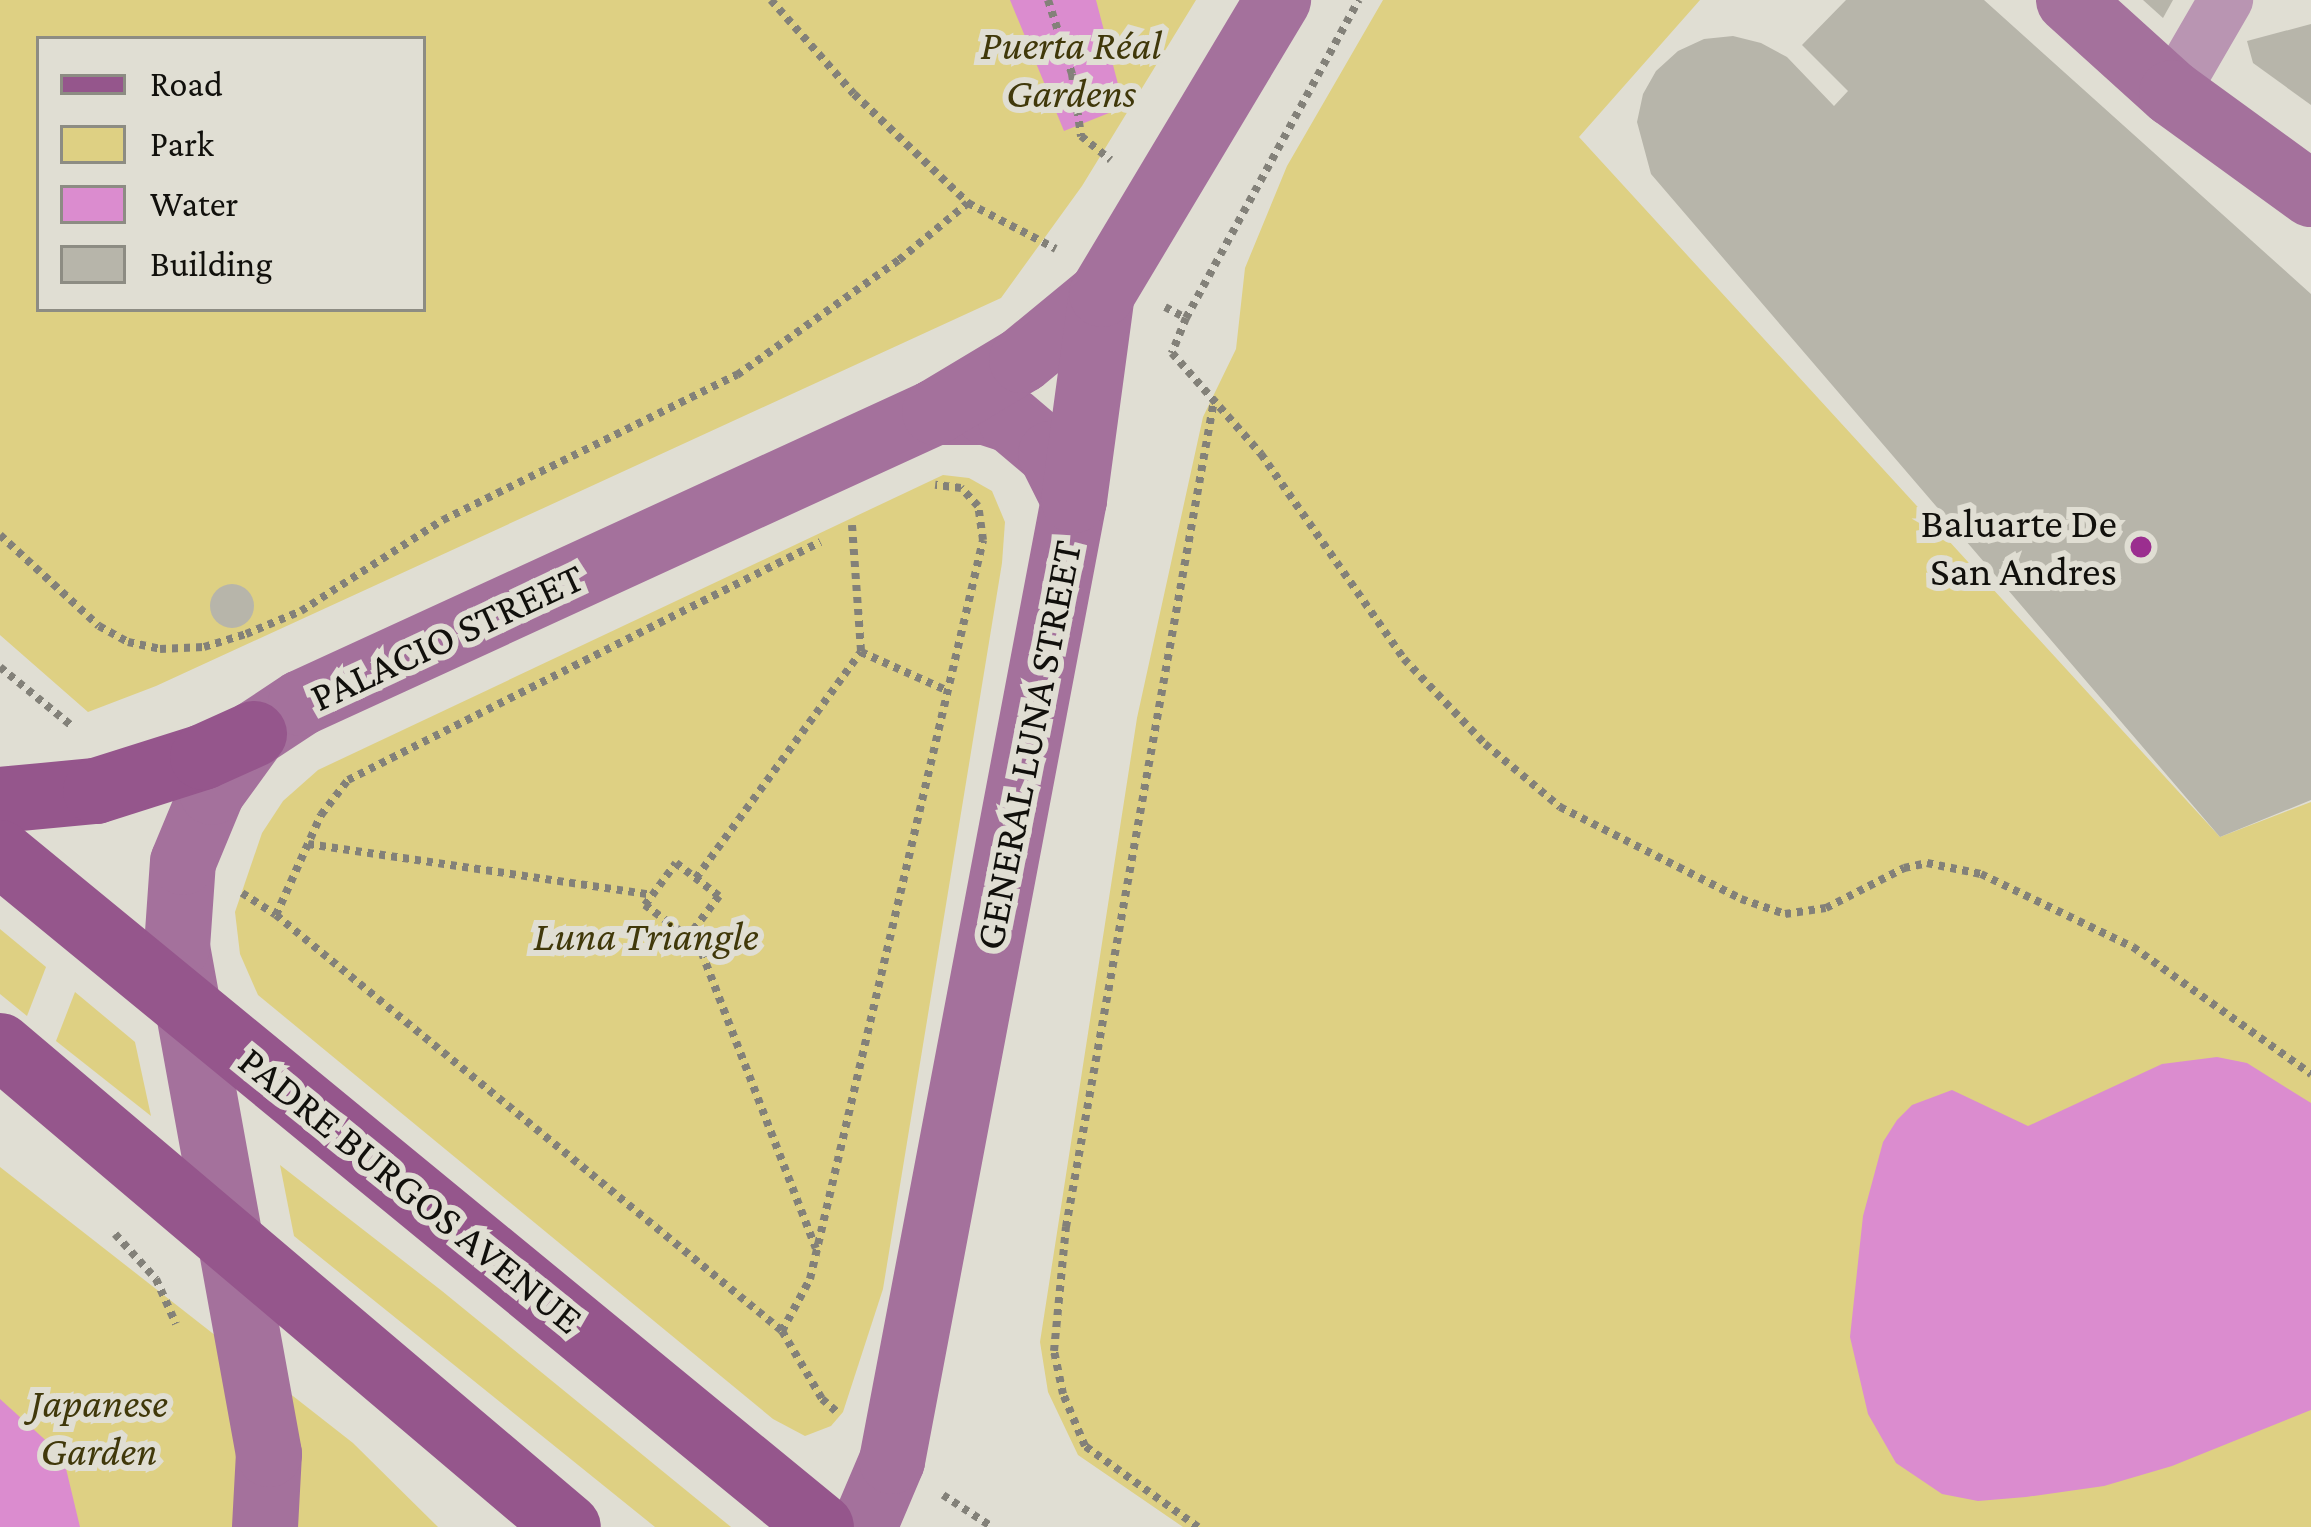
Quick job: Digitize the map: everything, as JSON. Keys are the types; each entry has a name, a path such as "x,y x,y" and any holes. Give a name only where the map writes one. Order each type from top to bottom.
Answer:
{"main road":[{"path":"0,800 115,786 203,757 254,734"},
{"name":"PADRE BURGOS AVENUE","path":"0,853 821,1527"},
{"path":"0,1046 568,1527"}],"street":[{"name":"GENERAL LUNA STREET","path":"864,1527 892,1461 1074,500 1107,287 1278,0"},
{"path":"2069,0 2172,93 2311,194"},
{"path":"2172,93 2226,0"},
{"name":"PALACIO STREET","path":"265,1527 269,1454 177,947 183,862 212,792 254,734 302,704 934,412 1063,331 1107,287"},
{"path":"934,412 974,410 1011,420 1052,454 1074,500"}],"path":[{"path":"771,0 854,94 968,203 1107,287 1186,318"},
{"path":"1048,0 1072,74 1082,136 1102,154"},
{"path":"1359,0 1186,318 1172,353 1303,511 1364,608 1404,659 1522,779 1560,807 1741,899 1785,914 1826,908 1904,868 1927,863 1981,874 2133,947 2311,1074"},
{"path":"0,535 99,626 128,642 160,649 204,646 246,634 301,611 443,520 737,375 898,260 968,203"},
{"path":"1198,1527 1085,1446 1063,1394 1054,1351 1066,1227 1214,400"},
{"path":"239,891 276,915 782,1331 810,1279 817,1252 983,540 978,506 961,488 934,484 913,495"},
{"path":"276,915 321,815 348,780 872,515"},
{"path":"696,878 861,652 852,525"},
{"path":"861,652 948,691"},
{"path":"0,667 80,734"},
{"path":"308,844 652,895"},
{"path":"676,863 719,896 688,937 645,904 652,895 676,863"},
{"path":"693,930 817,1252"},
{"path":"112,1230 156,1279 182,1336"}],"green space":[{"name":"Puerta Réal Gardens","path":"0,0 1196,0 1082,186 1001,298 156,686 88,712 0,635"},
{"path":"1383,0 1700,0 1579,137 2220,837 2311,802 2311,1527 1183,1527 1078,1455 1048,1392 1040,1342 1137,718 1203,417 1236,349 1245,268 1287,166"},
{"name":"Luna Triangle","path":"943,475 969,478 992,491 1005,522 1002,563 883,1289 843,1412 831,1426 805,1436 773,1419 258,995 240,954 235,912 262,833 283,801 318,770"},
{"path":"0,929 46,967 27,1016 0,994"},
{"path":"75,992 135,1042 151,1116 56,1041"},
{"path":"280,1165 731,1527 655,1527 294,1236"},
{"name":"Japanese Garden","path":"0,1167 353,1443 438,1527 0,1527"}],"water":[{"path":"1010,0 1096,0 1124,107 1064,131"},
{"path":"2217,1057 2247,1063 2311,1103 2311,1410 2172,1466 2104,1486 2026,1497 1978,1501 1942,1494 1896,1463 1868,1414 1850,1337 1863,1216 1883,1142 1897,1120 1912,1105 1952,1090 2028,1126 2162,1064"},
{"path":"0,1399 63,1456 80,1527 0,1527"}],"building":[{"name":"Baluarte De San Andres","path":"1846,0 1984,0 2311,294 2311,800 2220,837 1651,174 1637,122 1643,94 1656,71 1678,51 1704,39 1733,36 1761,43 1787,57 1834,106 1848,91 1802,45"},
{"path":"2143,0 2173,0 2163,18"},
{"path":"2311,24 2311,105 2253,63 2247,41"},
{"path":"232,584 247,591 254,606 247,621 232,628 217,621 210,606 217,591"}],"place":[{"name":"Baluarte De San Andres","path":"2141,547"}]}
